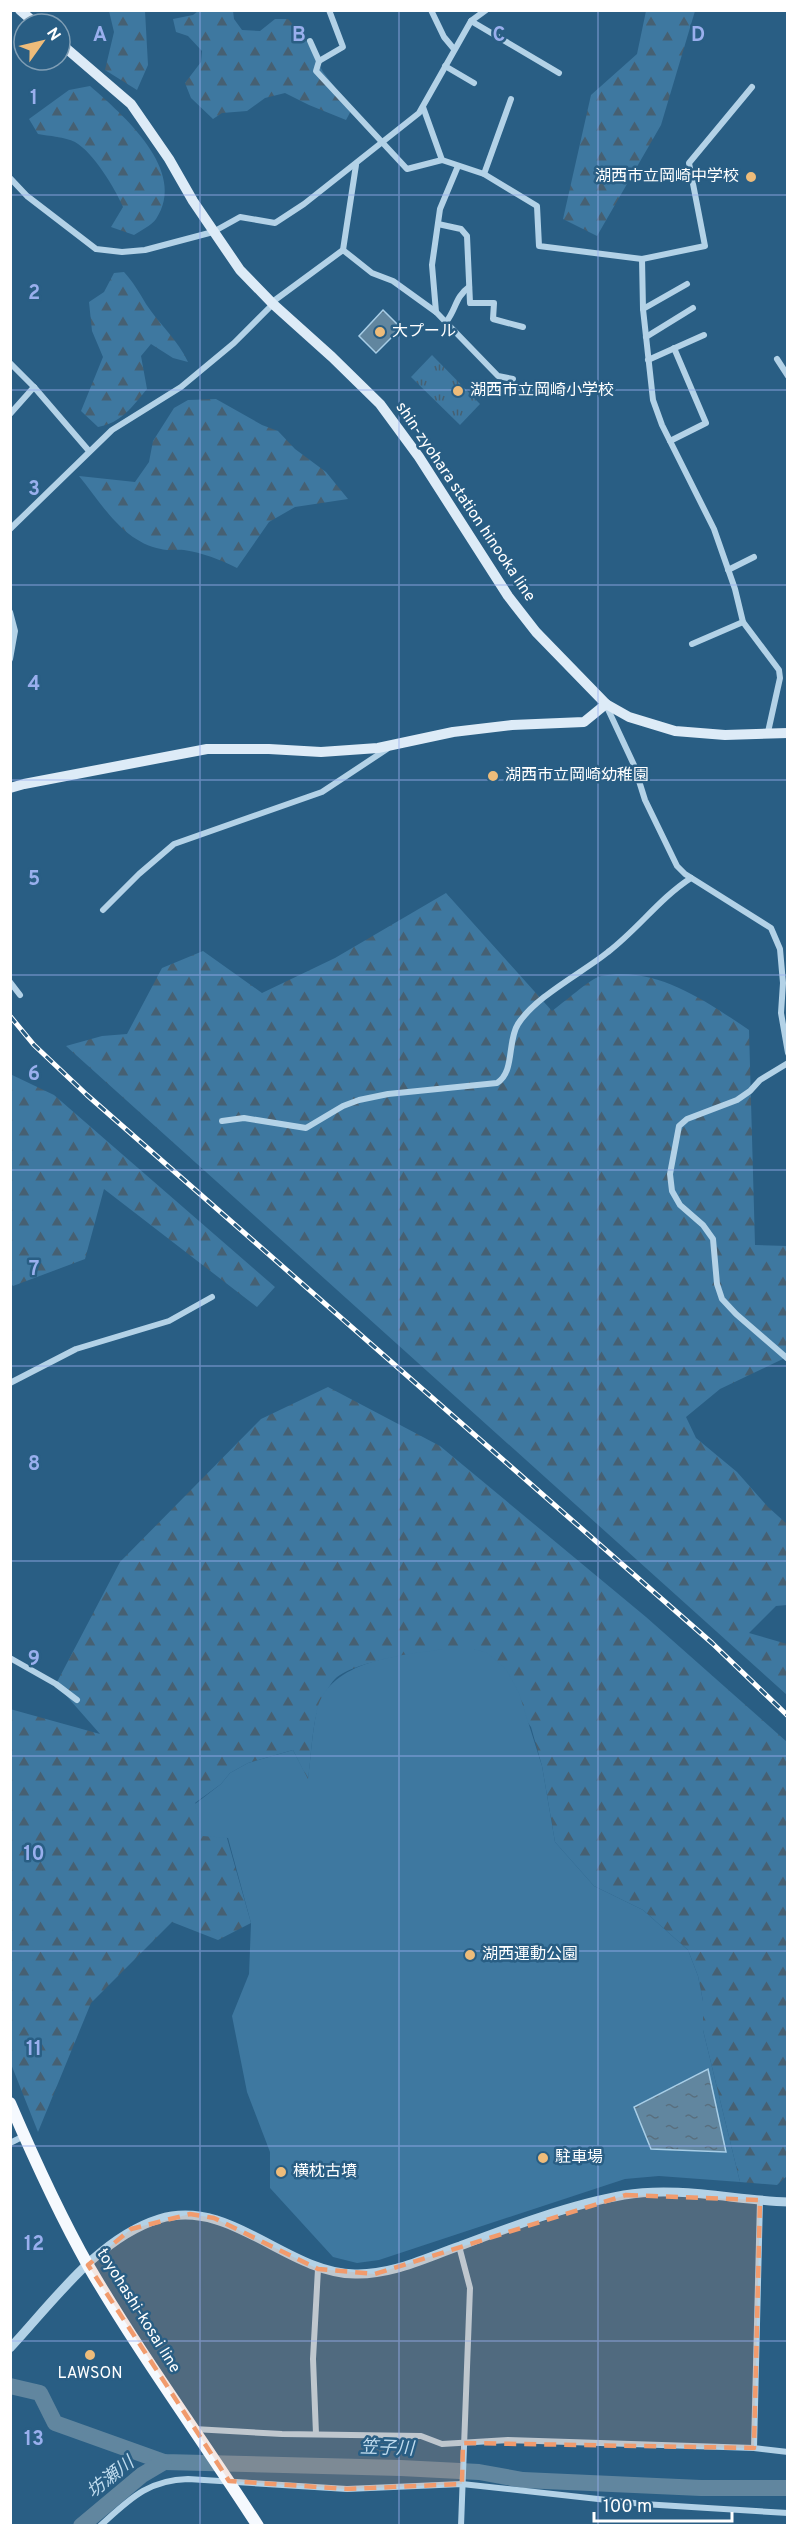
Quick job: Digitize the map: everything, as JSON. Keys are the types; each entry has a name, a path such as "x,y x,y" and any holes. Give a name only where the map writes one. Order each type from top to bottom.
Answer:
{"main road":[{"name":"shin-zyohara station hinooka line","path":"72,53 131,104 240,270 380,404 419,458 508,596 536,632 606,704 629,717 675,730 725,735 788,733"},
{"path":"10,788 207,749 269,748 321,752 378,748 453,732 500,726 584,722 606,704"},
{"name":"toyohashi-kosai line","path":"10,2103 35,2162 88,2265 128,2331 258,2526"}],"street":[{"path":"319,61 343,47 329,10"},
{"path":"431,10 444,37 454,50"},
{"path":"10,178 27,196 96,249 122,252 145,250 213,232 240,217 275,223 356,164 419,113 471,21 486,10"},
{"path":"471,21 559,73"},
{"path":"310,42 319,61 316,71 407,169 442,160 484,174 537,206 539,246 642,259 705,246 689,164 752,87"},
{"path":"445,66 474,83"},
{"path":"484,174 511,99"},
{"path":"423,107 442,160"},
{"path":"10,529 112,430 181,387 234,343 272,303 343,250 356,164"},
{"path":"436,312 432,265 440,209 458,166"},
{"path":"438,224 461,229 467,236 470,303"},
{"path":"343,250 372,273 393,281 436,312 498,376 513,379"},
{"path":"642,259 643,309 654,405 714,529 743,622 779,670 780,678 768,732"},
{"path":"643,309 687,284"},
{"path":"446,322 453,314 460,293 469,287"},
{"path":"456,301 494,303 493,320 523,327"},
{"path":"646,337 693,308"},
{"path":"648,360 704,335"},
{"path":"670,441 706,423 674,348"},
{"path":"777,359 788,376"},
{"path":"10,363 34,387 89,451"},
{"path":"10,414 34,387"},
{"path":"728,570 754,557"},
{"path":"10,612 15,632 10,659"},
{"path":"692,644 743,622"},
{"path":"606,704 634,765 645,800 658,830 678,866 691,878 771,928 780,949 783,983 781,1013 788,1053"},
{"path":"103,910 139,874 174,844 322,792 395,743"},
{"path":"222,1120 244,1118 306,1128 343,1106 359,1100 388,1094 497,1083 506,1074 517,1025 529,1011 610,951 672,890 691,878"},
{"path":"10,982 20,995"},
{"path":"788,1064 760,1080 737,1100 687,1119 679,1126 670,1174 672,1191 680,1205 703,1226 713,1239 717,1284 722,1299 788,1359"},
{"path":"10,1383 76,1349 169,1321 212,1297"},
{"path":"10,1658 56,1684 77,1700"},
{"path":"10,2143 24,2136"},
{"path":"10,2348 105,2248 131,2229 161,2218 190,2214 214,2218 318,2269 352,2274 375,2274 403,2267 550,2216 626,2195 659,2193 788,2202"},
{"path":"754,2448 760,2200"},
{"path":"459,2246 470,2288 461,2526"},
{"path":"316,2433 313,2359 318,2269"},
{"path":"196,2433 421,2436 442,2444 463,2446 508,2440 754,2448 788,2452"},
{"path":"99,2526 149,2486 168,2479 226,2477 347,2489 462,2484 643,2504 788,2512"}],"highlighted area":[{"path":"626,2195 760,2200 754,2448 463,2443 462,2484 347,2489 229,2481 88,2265 131,2229 190,2214 214,2218 318,2269 375,2274"}],"green space":[{"path":"109,11 145,11 148,65 137,90 105,70 114,32"},
{"path":"198,11 233,11 234,19 242,30 260,31 275,19 288,19 305,38 323,72 352,109 346,120 285,93 265,98 247,111 222,113 213,119 191,98 185,83 201,62 202,51 188,36 176,32 173,19 193,15"},
{"path":"646,11 695,11 661,125 597,236 563,219 591,95 637,54"},
{"path":"90,86 134,128 158,163 164,182 164,201 156,219 134,235 111,227 123,207 115,190 89,154 71,140 38,134 29,119 69,90"},
{"path":"124,272 179,346 188,362 173,358 151,344 141,356 147,389 120,418 98,427 81,411 103,357 92,331 89,302 104,292 114,273"},
{"path":"432,355 480,404 460,425 411,377"},
{"path":"216,399 262,425 278,431 295,449 326,472 348,499 295,507 269,522 237,568 204,555 147,545 124,530 114,520 79,476 135,482 149,462 153,441 174,408 188,400"},
{"path":"446,893 552,1011 596,978 621,974 641,976 679,988 698,997 749,1030 755,1245 787,1246 787,1357 720,1389 686,1417 696,1438 737,1472 768,1507 787,1524 787,1605 776,1606 749,1633 787,1644 787,1695 66,1046 102,1036 127,1034 162,968 203,951 262,993 335,958"},
{"path":"10,1074 54,1095 275,1287 257,1307 104,1189 85,1259 13,1286 10,1282"},
{"path":"328,1387 440,1446 646,1617 787,1742 787,2176 777,2185 740,2182 703,2030 703,2001 698,1976 688,1950 643,1910 594,1886 555,1842 542,1766 531,1727 474,1649 402,1656 362,1665 346,1672 330,1685 317,1714 308,1780 293,1750 248,1763 230,1773 221,1784 195,1803 227,1838 251,1923 218,1940 172,1922 91,2003 38,2132 11,2064 10,1709 100,1734 56,1684 120,1562 261,1419"},
{"name":"湖西運動公園","path":"443,1649 474,1649 487,1653 506,1669 519,1693 542,1766 555,1842 594,1886 643,1910 688,1950 698,1976 703,2001 703,2030 740,2182 659,2176 625,2179 379,2260 357,2263 333,2257 270,2188 270,2152 247,2092 232,2016 249,1974 251,1923 228,1838 202,1836 195,1804 221,1784 230,1773 248,1763 293,1750 308,1779 317,1710 324,1693 336,1680 369,1663"}],"water":[{"name":"大プール","path":"383,310 401,328 376,353 359,336"},
{"path":"708,2069 726,2152 651,2149 634,2107"}],"waterway":[{"name":"笠子川","path":"10,2386 40,2393 55,2423 164,2462 401,2468 479,2472 523,2480 701,2488 788,2488"},
{"name":"坊瀬川","path":"81,2526 142,2475 164,2462"}],"railway":[{"path":"10,1016 34,1045 87,1095 712,1643 788,1716"}],"place":[{"name":"湖西市立岡崎中学校","path":"751,177"},
{"name":"大プール","path":"380,332"},
{"name":"湖西市立岡崎小学校","path":"458,391"},
{"name":"湖西市立岡崎幼稚園","path":"493,776"},
{"name":"湖西運動公園","path":"470,1955"},
{"name":"駐車場","path":"543,2158"},
{"name":"横枕古墳","path":"281,2172"},
{"name":"LAWSON","path":"90,2355"}]}
